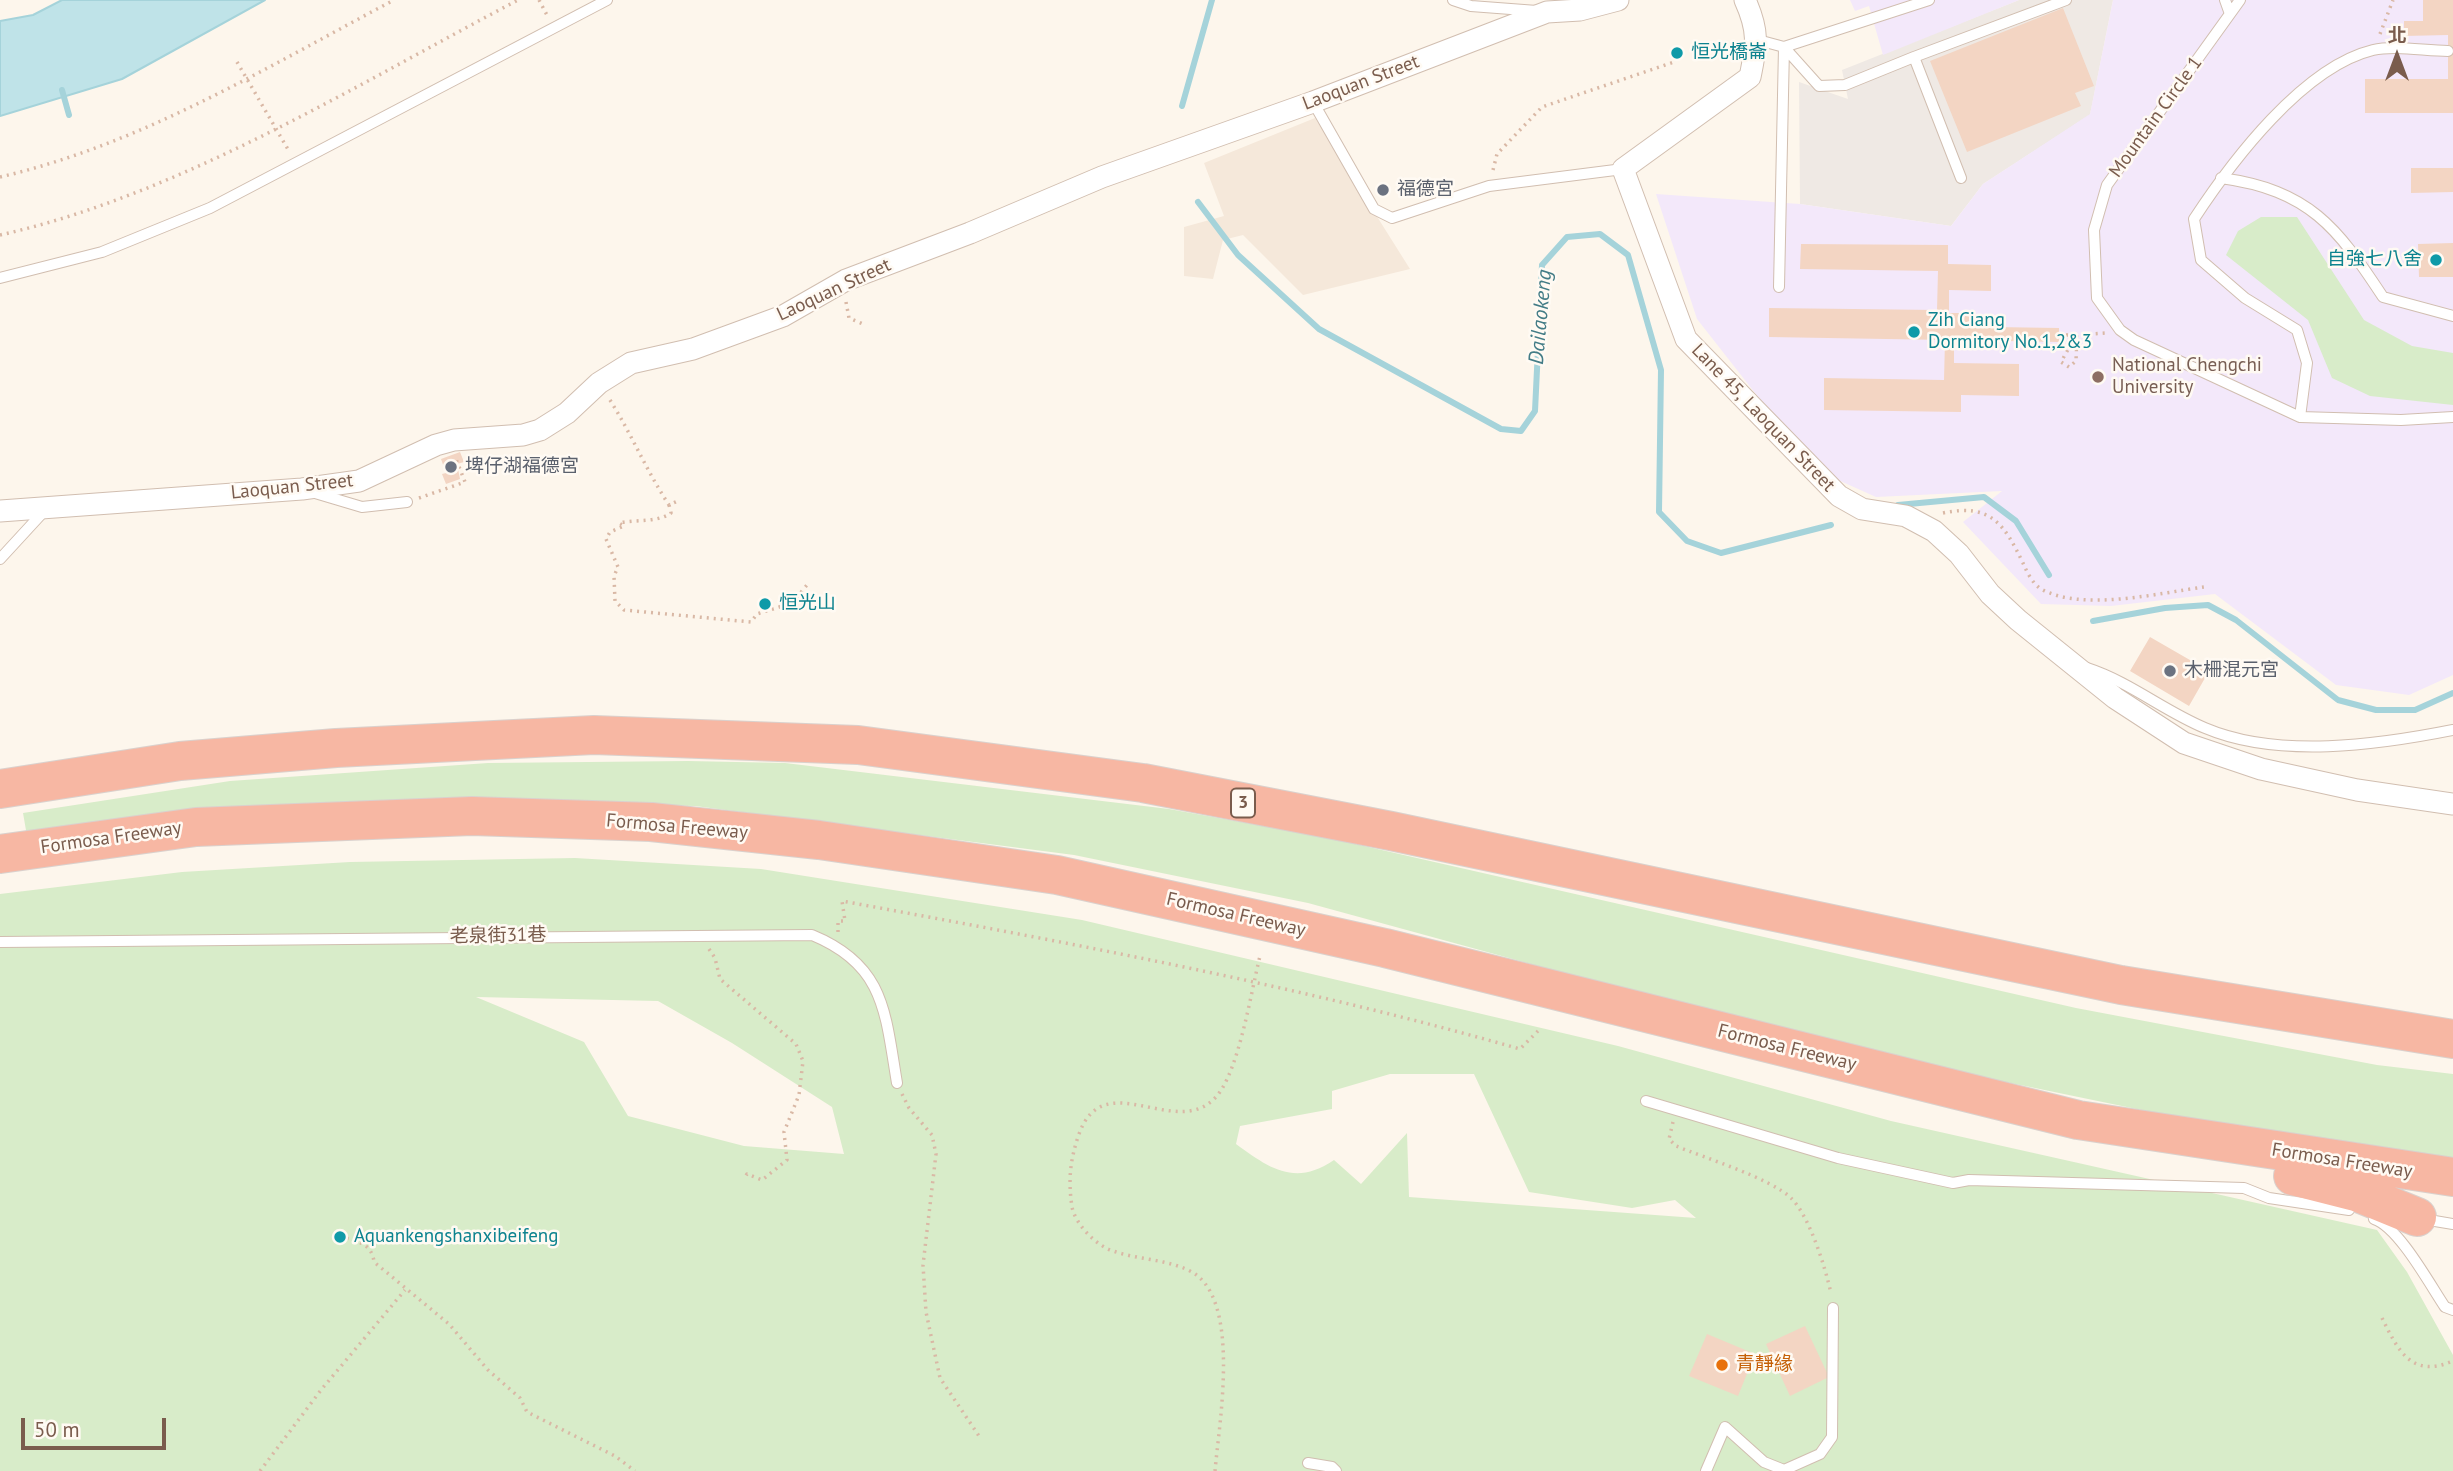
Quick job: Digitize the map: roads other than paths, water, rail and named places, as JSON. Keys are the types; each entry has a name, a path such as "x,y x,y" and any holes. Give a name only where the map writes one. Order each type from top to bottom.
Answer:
{"highway":[{"name":"3","path":"9,787 180,761 363,746 594,735 859,745 1143,783 1391,831 2121,985 2453,1039"},
{"name":"Formosa Freeway","path":"15,852 196,827 472,816 651,822 819,840 1057,875 1357,942 2078,1120 2453,1177"},
{"path":"2078,1120 2356,1192 2435,1221"}],"street":[{"name":"Laoquan Street","path":"0,511 302,489 359,481 436,445 454,440 523,435 540,430 567,413 599,383 631,363 692,349 783,316 834,286 1102,177 1313,102 1547,12 1580,10 1618,0"},
{"path":"1623,169 1751,77 1758,40 1754,19 1745,0"},
{"name":"Lane 45, Laoquan Street","path":"1623,169 1686,339 1839,496 1862,509 1897,516 1934,531 1959,554 1990,594 2071,663"},
{"path":"2071,663 2115,698 2184,743 2261,769 2357,790 2453,804"}],"lane":[{"path":"0,278 102,252 209,208 607,0"},
{"path":"1453,0 1471,6 1547,12"},
{"path":"1784,47 1929,0"},
{"path":"1758,40 1784,47 1819,86 1845,85 2066,0"},
{"path":"2225,0 2230,14"},
{"name":"Mountain Circle 1","path":"2239,0 2107,185 2094,230 2097,299 2120,330 2134,341 2300,417"},
{"path":"1779,287 1784,47"},
{"path":"2448,51 2375,50 2337,64 2310,83 2257,135 2221,178 2194,219 2201,260 2245,298 2297,330 2307,363 2300,417 2401,420 2453,416"},
{"path":"1914,57 1962,178"},
{"path":"1313,102 1374,209 1392,218 1489,186 1623,169"},
{"path":"2221,178 2262,183 2312,209 2350,247 2383,298 2453,316"},
{"path":"302,489 362,507 407,502"},
{"path":"0,559 48,507"},
{"path":"2071,663 2113,676 2204,728 2243,740 2367,744 2414,739 2453,730"},
{"name":"老泉街31巷","path":"0,942 797,933 812,935 838,946 856,961 872,980 886,1017 897,1083"},
{"path":"1646,1101 1838,1158 1953,1183 1969,1180 2244,1188 2269,1198 2356,1212"},
{"path":"2368,1217 2381,1221 2399,1240 2445,1307 2453,1310"},
{"path":"1706,1471 1725,1427 1764,1462 1784,1470 1820,1454 1832,1437 1833,1308"},
{"path":"1308,1463 1332,1467 1336,1471"}],"water":[{"path":"62,0 265,0 122,79 0,116 0,21 33,15"}],"waterway":[{"name":"Dailaokeng","path":"1182,106 1212,0"},
{"path":"62,90 69,115"},
{"name":"Dailaokeng","path":"1198,202 1238,255 1319,329 1501,429 1521,431 1535,411 1542,265 1567,237 1600,234 1628,255 1661,370 1659,512 1687,541 1721,553 1831,525"},
{"name":"Dailaokeng","path":"1898,505 1984,497 2016,521 2049,575"},
{"name":"Dailaokeng","path":"2093,621 2165,608 2208,605 2236,620 2338,700 2376,710 2415,710 2453,693"}],"place":[{"name":"恒光橋崙","path":"1677,53"},
{"name":"福德宮","path":"1383,190"},
{"name":"自強七八舍","path":"2436,260"},
{"name":"Zih Ciang Dormitory No.1,2&3","path":"1914,332"},
{"name":"National Chengchi University","path":"2098,377"},
{"name":"埤仔湖福德宮","path":"451,467"},
{"name":"恒光山","path":"765,604"},
{"name":"木柵混元宮","path":"2170,671"},
{"name":"Aquankengshanxibeifeng","path":"340,1237"},
{"name":"青靜緣","path":"1722,1365"}]}
